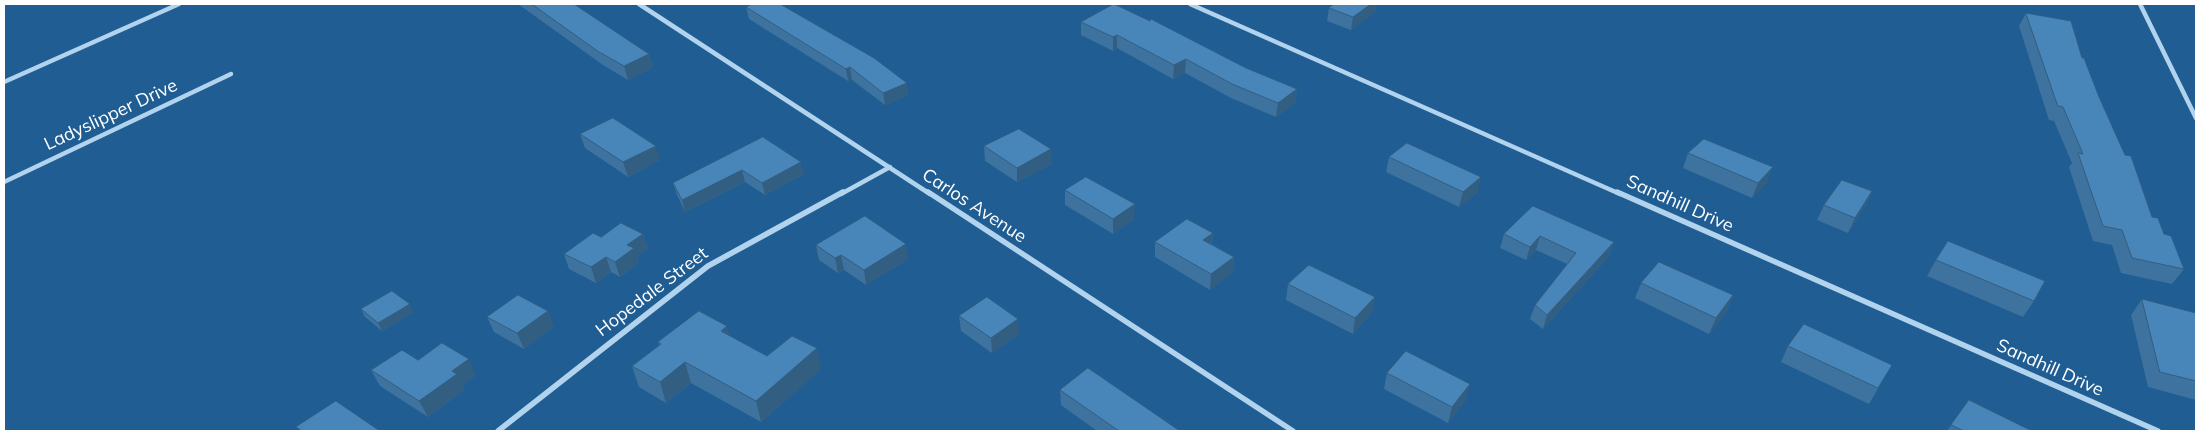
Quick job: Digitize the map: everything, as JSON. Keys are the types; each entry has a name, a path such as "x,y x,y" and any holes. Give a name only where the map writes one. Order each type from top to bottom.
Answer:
{"street":[{"path":"4,82 179,4"},
{"name":"Carlos Avenue","path":"639,4 1293,431"},
{"name":"Sandhill Drive","path":"1190,4 2158,431"},
{"path":"2140,4 2196,118"},
{"name":"Ladyslipper Drive","path":"4,182 231,74"},
{"name":"Hopedale Street","path":"498,431 708,266 890,167"}],"building":[{"path":"532,4 574,4 649,54 624,66 599,52"},
{"path":"753,4 780,4 874,58 907,83 883,93 850,67 846,69 746,7"},
{"path":"1114,4 1150,21 1151,19 1246,68 1297,89 1278,103 1232,84 1186,59 1174,65 1117,35 1113,37 1081,22"},
{"path":"1334,4 1371,4 1353,17 1329,8"},
{"path":"2026,13 2071,21 2082,58 2084,58 2125,155 2131,156 2152,217 2158,218 2164,234 2171,236 2184,269 2132,258 2122,230 2103,226 2078,153 2083,154 2063,107 2058,106"},
{"path":"613,118 656,146 623,162 580,134"},
{"path":"1019,129 1051,149 1017,168 984,146"},
{"path":"763,137 801,162 762,183 742,170 682,200 673,183"},
{"path":"1704,139 1773,167 1758,183 1688,153"},
{"path":"1407,143 1481,177 1463,192 1389,157"},
{"path":"1086,177 1135,204 1113,219 1065,190"},
{"path":"1842,180 1872,191 1855,218 1824,205"},
{"path":"1533,206 1614,242 1547,315 1535,305 1576,253 1540,236 1530,247 1504,234"},
{"path":"865,216 906,244 864,270 841,255 835,258 816,245"},
{"path":"1187,219 1213,233 1203,240 1234,257 1211,274 1155,242"},
{"path":"621,223 643,234 627,245 634,248 615,262 606,257 591,267 564,254 593,233 601,237"},
{"path":"1948,241 2045,281 2034,301 1936,260"},
{"path":"1659,262 1733,295 1716,318 1641,283"},
{"path":"1309,265 1375,297 1355,318 1288,284"},
{"path":"392,291 410,304 378,323 361,309"},
{"path":"518,295 548,311 517,333 487,317"},
{"path":"987,297 1018,319 991,338 959,316"},
{"path":"2142,299 2196,313 2196,381 2160,372"},
{"path":"699,311 727,326 721,331 767,356 792,336 817,348 756,401 685,362 660,382 632,366 661,344 658,342"},
{"path":"1804,324 1892,365 1878,388 1788,346"},
{"path":"442,343 469,359 452,371 457,374 419,401 371,370 402,350 418,360"},
{"path":"1406,351 1470,384 1452,407 1387,373"},
{"path":"1088,368 1180,431 1119,431 1060,390"},
{"path":"1969,400 2032,431 1964,431 1951,425"},
{"path":"336,401 380,431 302,431 296,427"}]}
